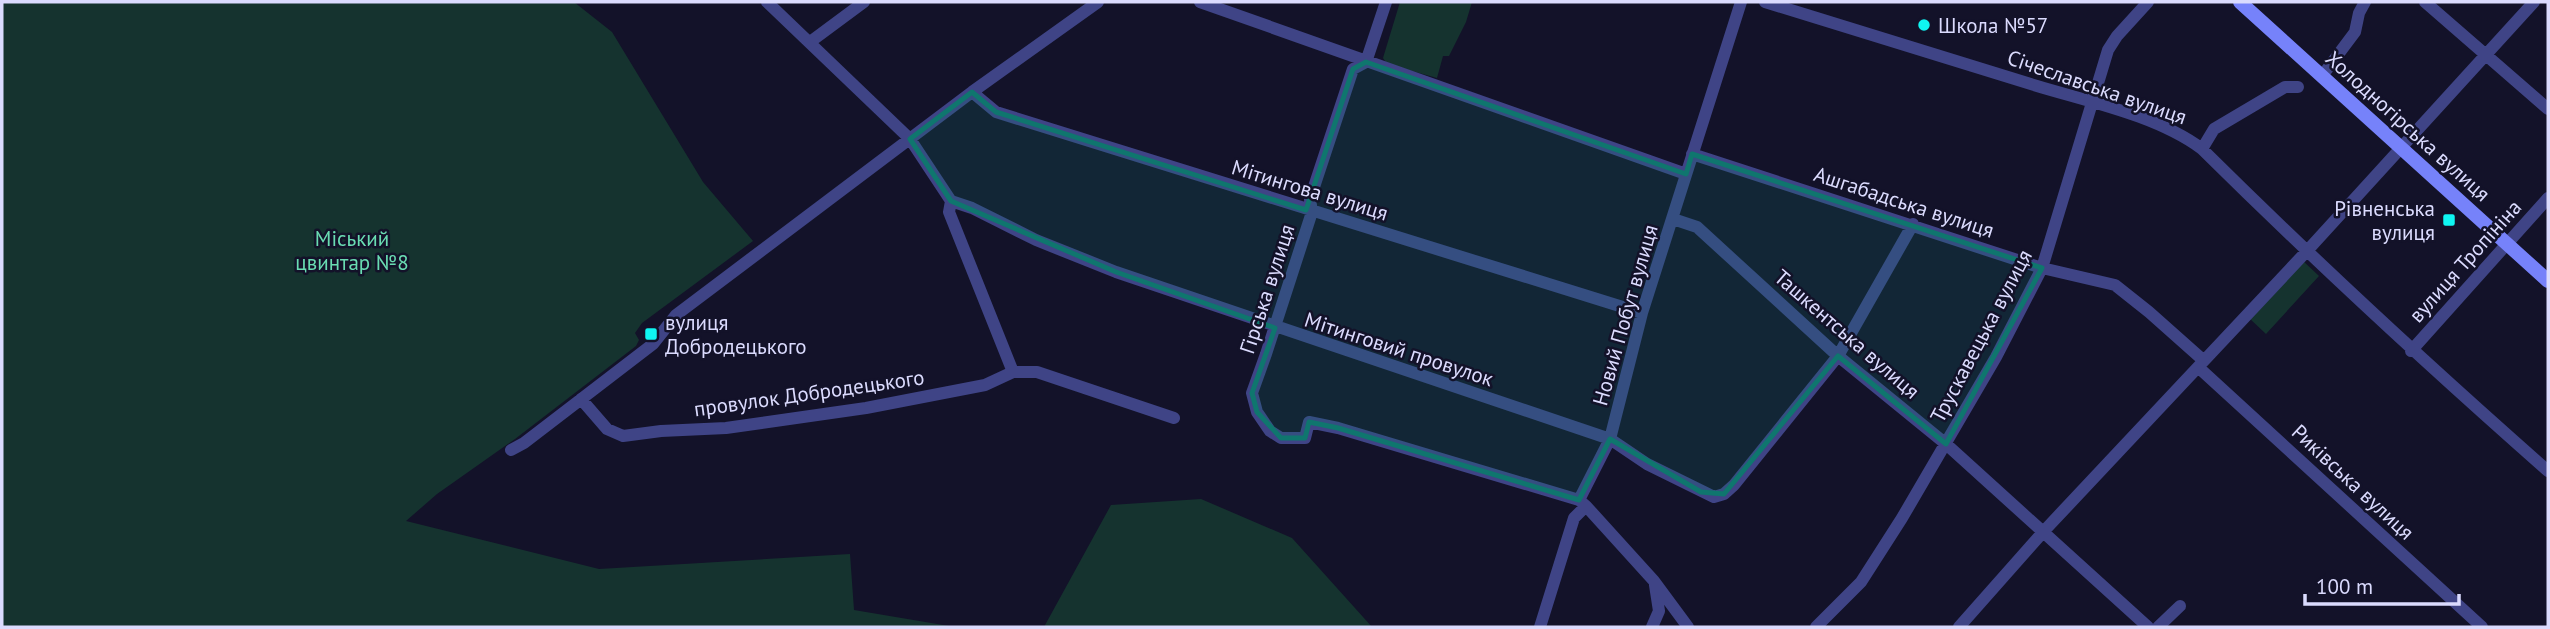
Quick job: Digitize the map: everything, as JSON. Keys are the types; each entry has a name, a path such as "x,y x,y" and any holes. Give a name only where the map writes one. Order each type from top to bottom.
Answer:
{"main road":[{"name":"Холодногірська вулиця","path":"2240,2 2548,281"}],"street":[{"path":"766,2 910,139 951,201 948,212 1013,372 1037,373 1174,418"},
{"path":"810,42 864,2"},
{"path":"511,450 653,344 676,315 972,92 1098,2"},
{"path":"1200,2 1686,174"},
{"name":"Гірська вулиця","path":"1385,2 1366,62 1353,69 1310,199 1312,212 1252,393 1257,412 1270,431 1281,438 1305,438 1309,422 1338,428 1583,503"},
{"name":"Новий Побут вулиця","path":"1539,627 1574,518 1610,439 1642,313 1741,2"},
{"name":"Січеславська вулиця","path":"1765,2 2093,103 2187,138 2202,149 2305,252 2411,351 2548,471"},
{"name":"Трускавецька вулиця","path":"1816,627 1861,582 1996,357 2042,268 2108,50 2148,2"},
{"path":"2322,76 2355,32 2359,13 2365,2"},
{"path":"2425,2 2548,109"},
{"path":"1959,627 2044,531 2534,2"},
{"path":"2202,149 2214,128 2285,87 2298,87"},
{"name":"Мітингова вулиця","path":"972,92 996,112 1642,313"},
{"name":"Ашгабадська вулиця","path":"1692,154 2042,268 2115,285 2149,312 2200,363"},
{"name":"вулиця Тропініна","path":"2411,351 2548,198"},
{"name":"Мітинговий провулок","path":"951,201 972,208 1036,240 1116,272 1275,328 1610,439 1647,464 1714,497 1724,494 1838,356"},
{"name":"Ташкентська вулиця","path":"1673,219 1697,227 1838,356 1946,444 2148,627"},
{"path":"1838,356 1913,224"},
{"name":"Риківська вулиця","path":"2200,363 2482,627"},
{"name":"провулок Добродецького","path":"581,399 607,429 623,436 726,428 866,408 985,385 1013,372"},
{"path":"1583,503 1654,581 1688,627"},
{"path":"1652,627 1659,611 1654,581"},
{"path":"2158,627 2179,606"}],"highlighted area":[{"path":"1366,62 1686,174 1692,154 2042,268 1946,444 1838,356 1724,494 1701,492 1610,439 1579,500 1338,428 1309,422 1305,438 1281,438 1257,412 1252,393 1275,328 1116,272 951,201 910,139 972,92 996,112 1306,210 1353,69"}],"green space":[{"name":"Міський цвинтар №8","path":"2,2 574,2 612,32 703,182 753,241 642,323 635,333 639,340 636,346 515,439 437,494 406,521 599,569 850,554 854,610 955,627 2,627"},
{"path":"1400,2 1472,2 1466,22 1449,56 1443,56 1437,78 1387,64 1383,58"},
{"path":"2301,259 2319,276 2266,334 2248,317"},
{"path":"1201,499 1292,538 1372,627 1044,627 1111,505"}],"place":[{"name":"Школа №57","path":"1924,25"},
{"name":"Рівненська вулиця","path":"2449,220"},
{"name":"вулиця Добродецького","path":"651,334"}]}
